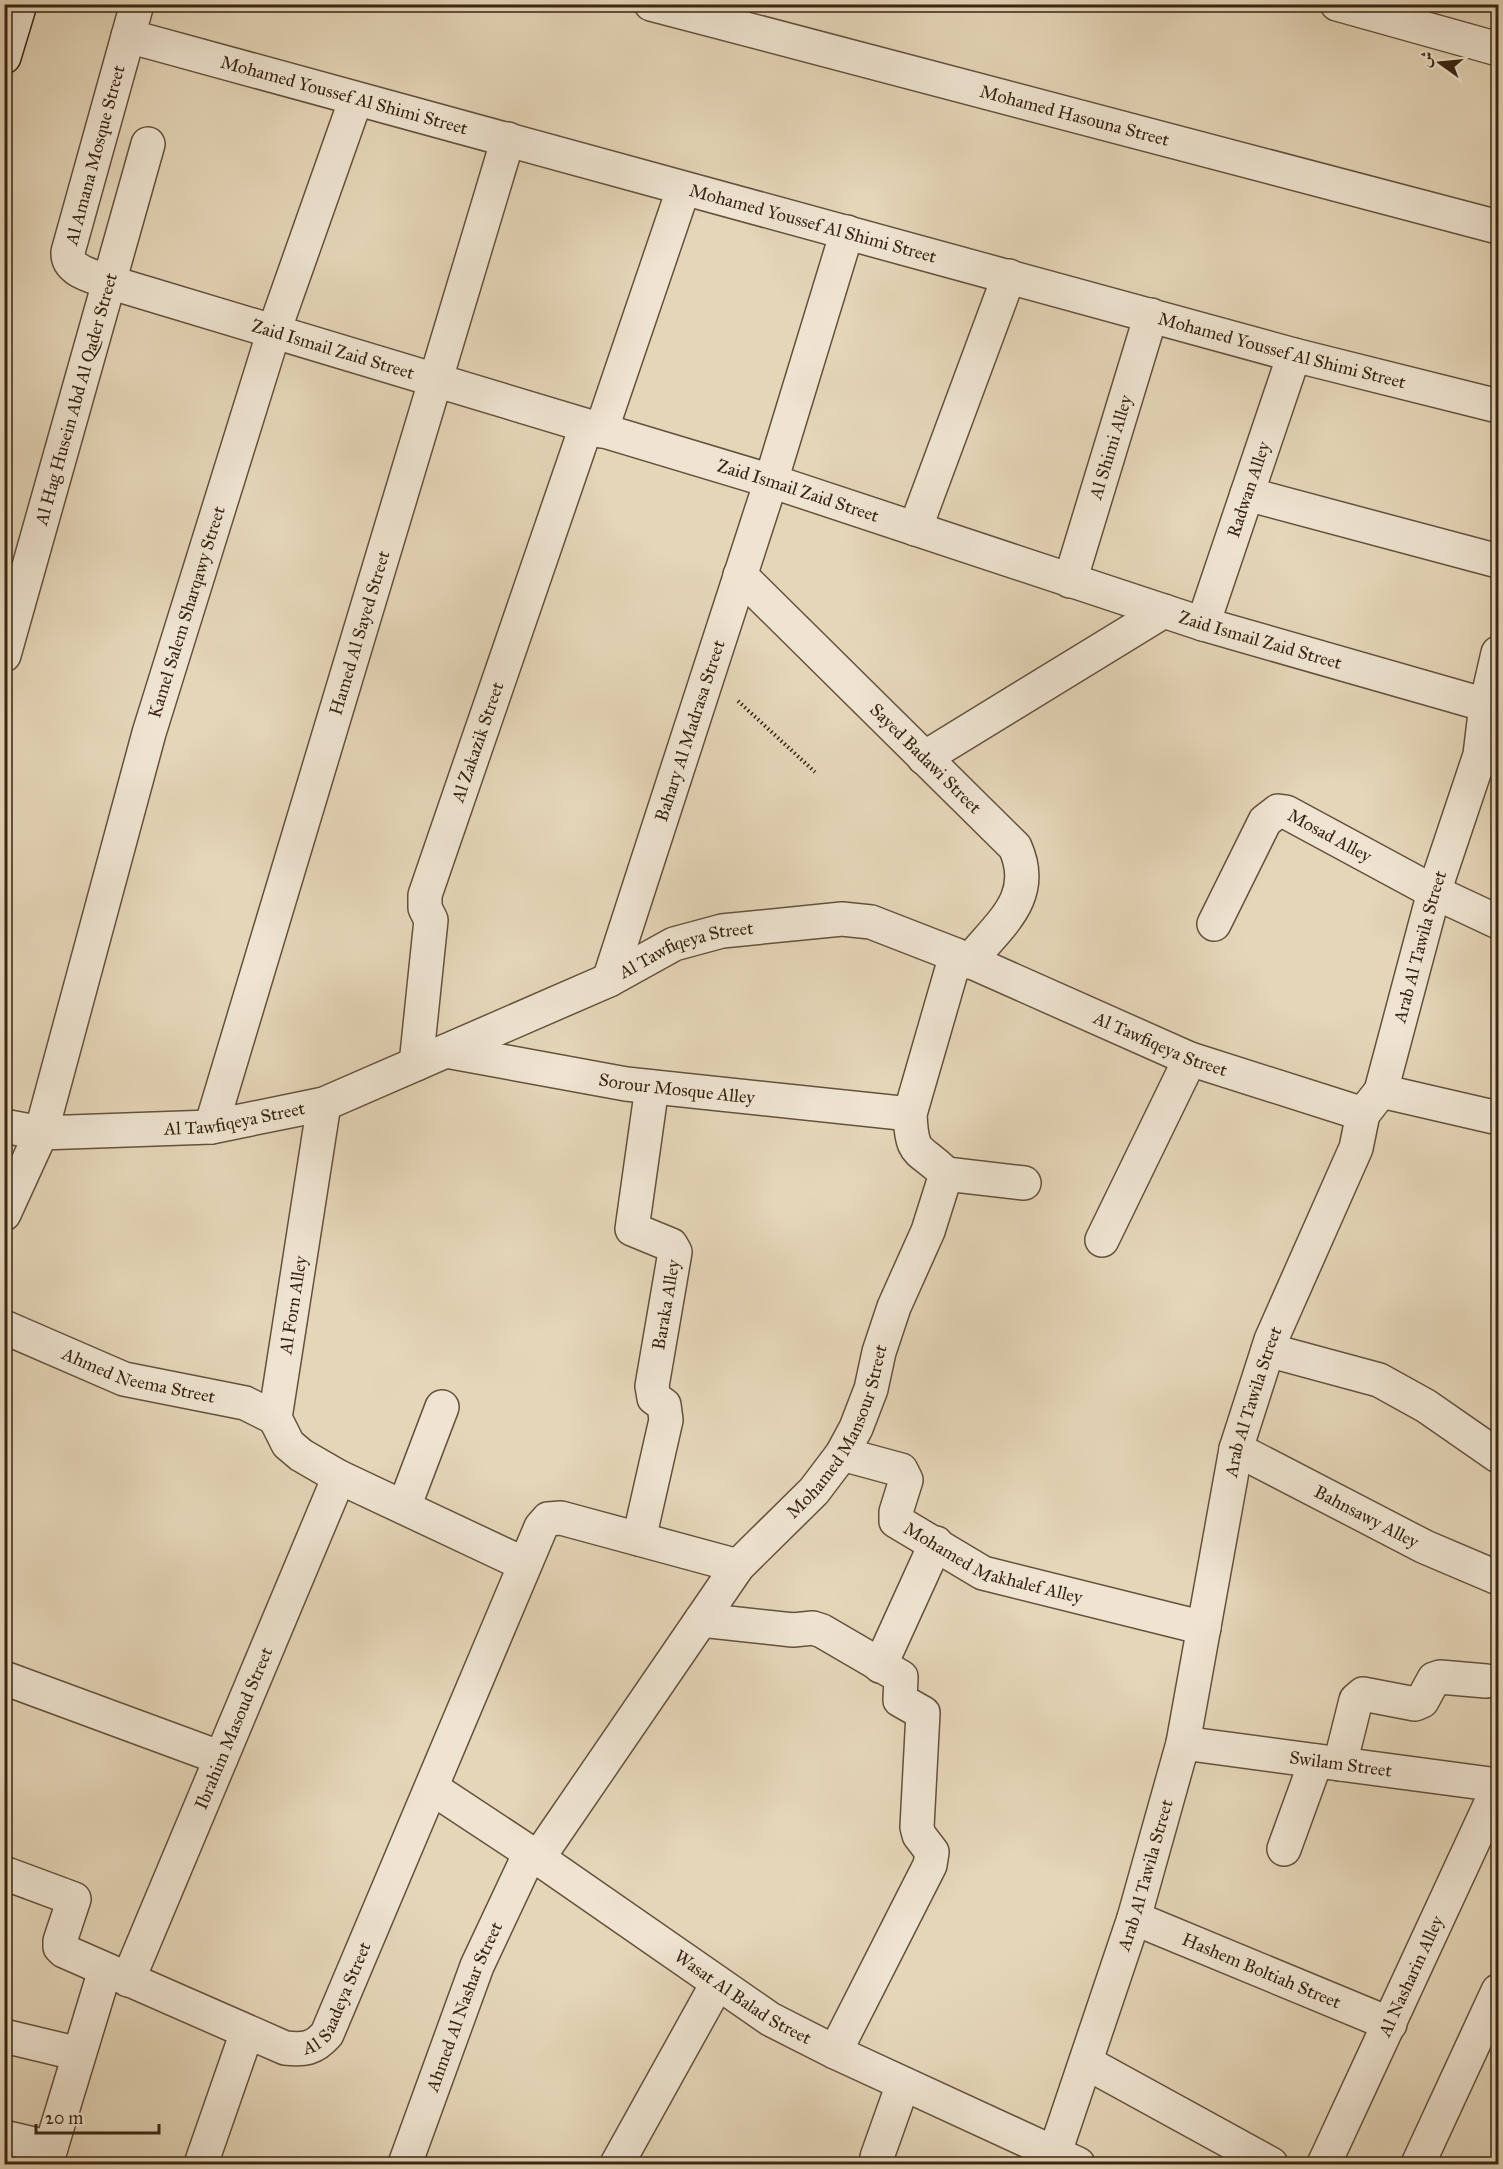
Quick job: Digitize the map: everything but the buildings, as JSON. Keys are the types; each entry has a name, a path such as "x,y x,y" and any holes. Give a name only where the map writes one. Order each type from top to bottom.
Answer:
{"street":[{"path":"4,57 20,4"},
{"name":"Al Amana Mosque Street","path":"109,282 72,267 68,260 137,4"},
{"name":"Mohamed Hasouna Street","path":"651,4 1498,227"},
{"path":"1337,4 1498,49"},
{"name":"Mohamed Youssef Al Shimi Street","path":"128,36 508,139 683,190 847,232 1294,355 1498,406"},
{"name":"Kamel Salem Sharqawy Street","path":"4,1214 41,1133 149,733 274,331 356,99"},
{"name":"Hamed Al Sayed Street","path":"211,1127 433,380 508,139"},
{"name":"Al Hag Husein Abd Al Qader Street","path":"4,655 148,144"},
{"name":"Al Zakazik Street","path":"416,1064 431,920 425,908 424,895 683,190"},
{"name":"Bahary Al Madrasa Street","path":"609,980 771,481 847,232"},
{"path":"915,529 1009,276"},
{"name":"Zaid Ismail Zaid Street","path":"109,282 771,481 1203,624 1492,708"},
{"name":"Al Shimi Alley","path":"1070,581 1151,315"},
{"name":"Radwan Alley","path":"1203,624 1294,355"},
{"path":"1247,494 1498,561"},
{"name":"Sayed Badawi Street","path":"740,575 1015,847 1023,866 1023,886 1015,905 963,959"},
{"path":"924,758 1164,611"},
{"name":"Arab Al Tawila Street","path":"1061,2161 1087,2063 1134,1918 1183,1743 1236,1449 1268,1350 1356,1148 1372,1102 1434,892 1480,755 1492,708 1498,653"},
{"name":"Mosad Alley","path":"1214,924 1266,821 1278,812 1286,812 1434,892"},
{"path":"1434,892 1498,922"},
{"name":"Al Tawfiqeya Street","path":"4,1126 41,1133 211,1127 324,1104 609,980 674,944 712,933 842,919 872,922 963,959 1190,1059 1372,1102 1498,1118"},
{"path":"963,959 910,1114 911,1141 920,1154 933,1161 946,1174 1024,1183"},
{"name":"Sorour Mosque Alley","path":"447,1051 652,1087 910,1114"},
{"path":"1102,1240 1190,1059"},
{"name":"Baraka Alley","path":"639,1539 666,1420 664,1405 654,1398 652,1386 675,1252 671,1245 632,1229 652,1087"},
{"name":"Al Forn Alley","path":"275,1418 324,1104"},
{"name":"Mohamed Mansour Street","path":"534,1855 738,1566 814,1491 842,1454 856,1428 867,1399 887,1329 928,1231 946,1174"},
{"name":"Ahmed Neema Street","path":"4,1328 124,1379 245,1403 275,1418"},
{"path":"1268,1350 1380,1380 1426,1406 1498,1455"},
{"path":"404,1507 442,1407"},
{"path":"275,1418 288,1444 301,1455 339,1477 524,1564"},
{"name":"Bahnsawy Alley","path":"1236,1449 1425,1547 1498,1578"},
{"name":"Mohamed Makhalef Alley","path":"842,1454 901,1470 906,1480 896,1512 896,1521 902,1527 936,1543 982,1573 1204,1628"},
{"name":"Ibrahim Masoud Street","path":"48,2156 79,2055 221,1758 339,1477"},
{"name":"Al Saadeya Street","path":"4,1873 74,1899 60,1947 70,1954 285,2048 302,2050 317,2046 327,2034 541,1527 548,1519 561,1518 639,1539"},
{"path":"639,1539 738,1566"},
{"path":"880,1666 936,1543"},
{"path":"701,1620 792,1630 813,1628 901,1677 900,1700 922,1713 916,1827 932,1852 930,1865 835,2052"},
{"path":"1284,1849 1328,1763 1356,1700 1363,1694 1415,1704 1422,1701 1434,1679 1440,1677 1486,1681"},
{"path":"4,1678 221,1758"},
{"name":"Swilam Street","path":"1183,1743 1498,1786"},
{"name":"Al Nasharin Alley","path":"1323,2164 1390,2024 1498,1786"},
{"name":"Wasat Al Balad Street","path":"432,1788 534,1855 770,2019 1061,2161"},
{"name":"Ahmed Al Nashar Street","path":"405,2164 477,1966 534,1855"},
{"name":"Hashem Boltiah Street","path":"1134,1918 1390,2024"},
{"path":"617,2164 717,1984"},
{"path":"1418,2164 1498,1991"},
{"path":"201,2164 247,2032"},
{"path":"4,2036 79,2055"},
{"path":"1087,2063 1271,2164"},
{"path":"877,2157 903,2084"},
{"path":"4,2137 48,2156"}],"path":[{"path":"709,673 815,772"}]}
